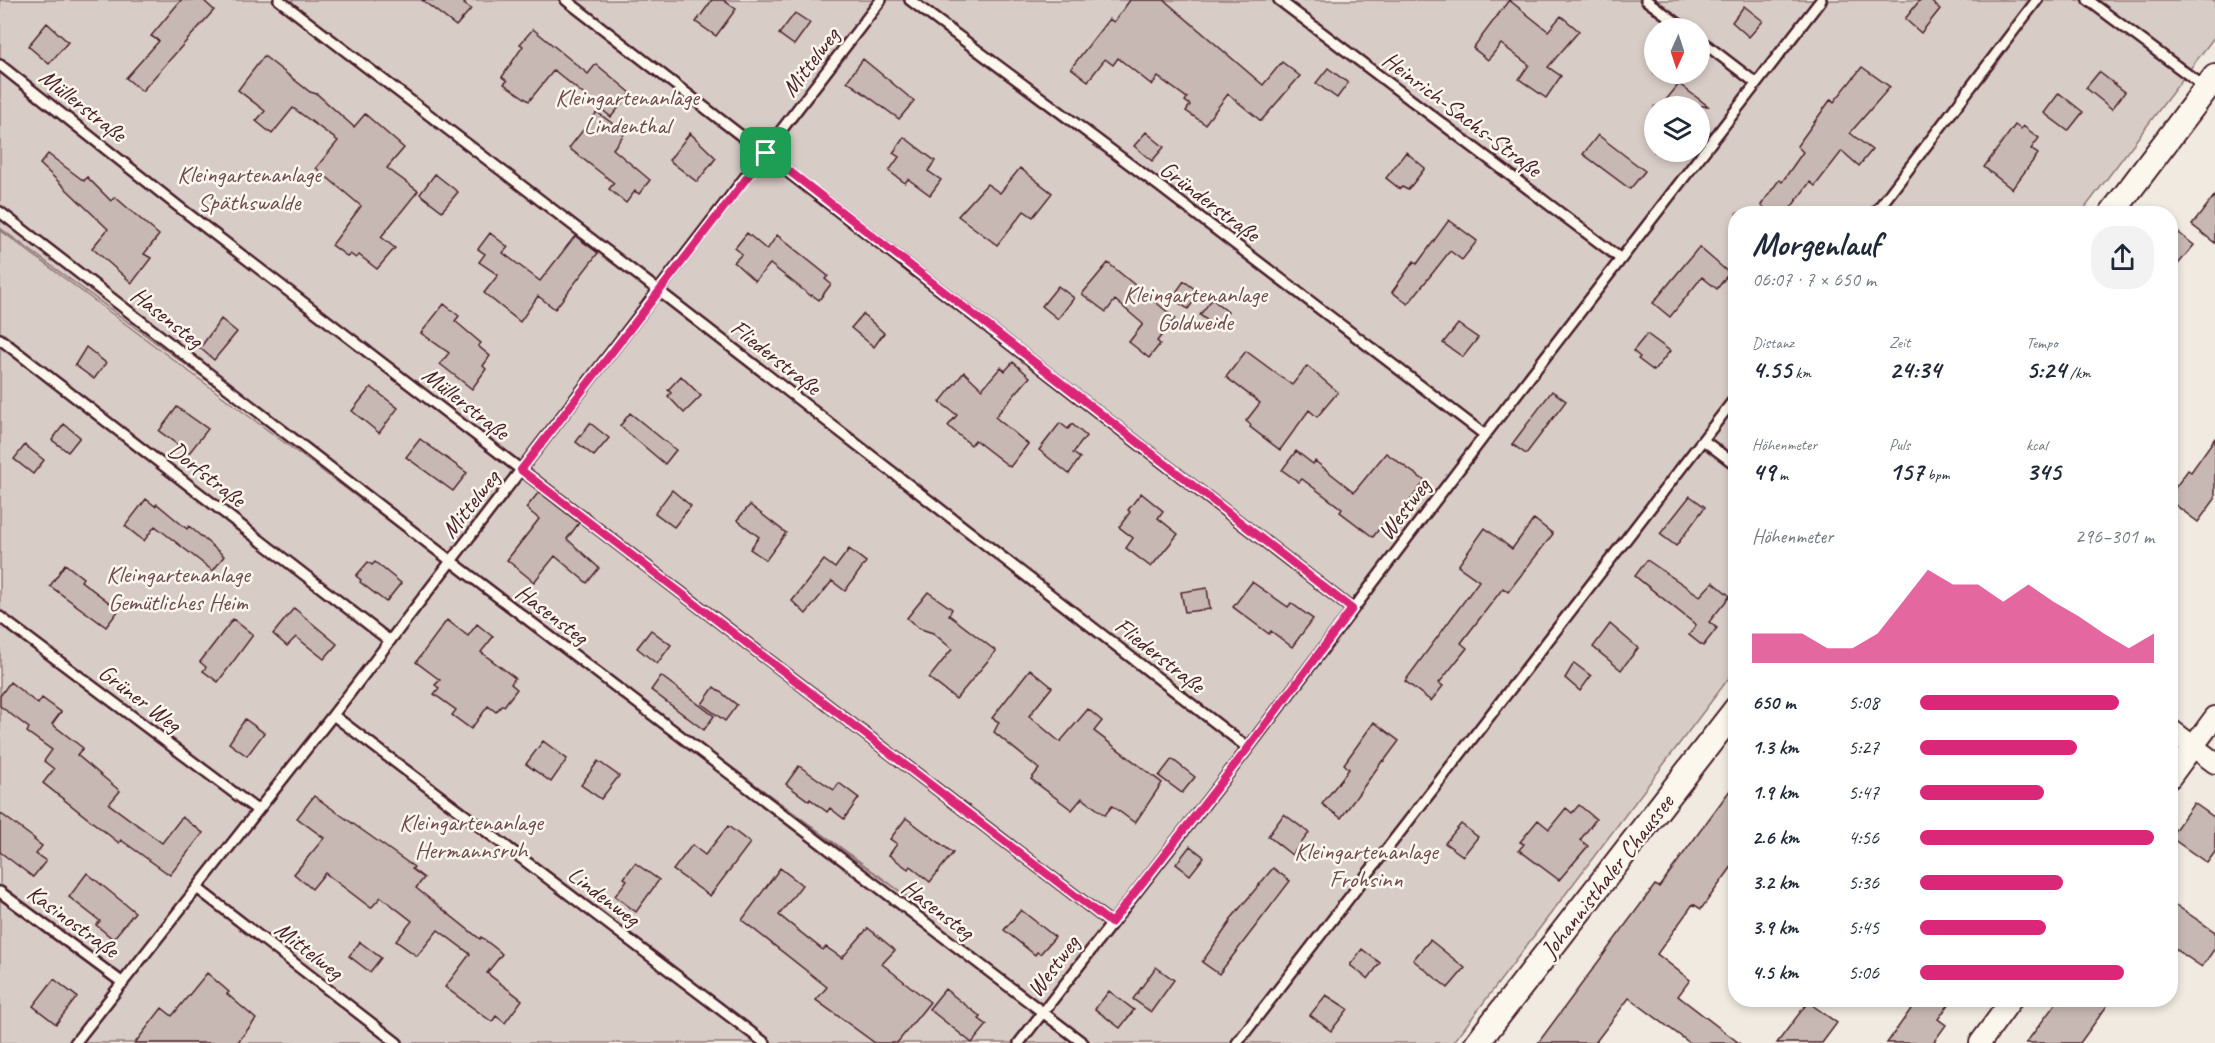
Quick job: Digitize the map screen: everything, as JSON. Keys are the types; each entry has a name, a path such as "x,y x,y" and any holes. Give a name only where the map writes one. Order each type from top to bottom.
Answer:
{"street":[{"path":"2117,206 2211,83"},
{"path":"2178,767 2215,717"},
{"name":"Johannisthaler Chaussee","path":"1477,1043 1728,718"},
{"path":"2178,735 2215,763"},
{"path":"1980,1043 2006,1007"}],"lane":[{"name":"Fliederstraße","path":"279,0 659,291 1248,748"},
{"path":"566,0 1352,609"},
{"name":"Mittelweg","path":"75,1043 333,715 881,0"},
{"name":"Gründerstraße","path":"910,0 1159,186 1485,435"},
{"name":"Heinrich-Sachs-Straße","path":"1279,0 1621,259"},
{"path":"1646,0 1670,18"},
{"name":"Westweg","path":"1019,1043 1821,0"},
{"path":"1880,206 2037,0"},
{"path":"2088,0 2211,83"},
{"path":"1710,48 1756,83"},
{"name":"Müllerstraße","path":"0,65 189,214 1111,923"},
{"name":"Hasensteg","path":"0,212 451,561 1083,1043"},
{"name":"Dorfstraße","path":"0,339 390,640"},
{"path":"1237,1043 1728,407"},
{"path":"1703,440 1728,459"},
{"name":"Grüner Weg","path":"0,616 257,810"},
{"name":"Lindenweg","path":"333,715 765,1043"},
{"name":"Mittelweg","path":"197,888 397,1043"},
{"name":"Kasinostraße","path":"0,892 123,983"}],"green space":[{"path":"0,0 2215,0 2215,36 2086,206 1728,206 1728,679 1453,1043 0,1043 0,230 428,550 927,911 0,228"}],"building":[{"path":"181,0 203,0 214,10 142,91 126,78 159,41 151,36"},
{"path":"422,0 467,0 464,4 471,9 456,26"},
{"path":"712,0 723,0 736,9 716,36 696,22"},
{"path":"1130,0 1164,0 1263,85 1282,62 1300,76 1261,121 1228,94 1205,124 1186,111 1190,105 1185,101 1187,98 1158,77 1152,85 1118,58 1113,65 1105,59 1088,81 1071,68 1109,19 1114,22"},
{"path":"1509,0 1548,31 1561,16 1579,31 1548,67 1561,76 1546,98 1519,79 1529,65 1501,44 1488,60 1473,48"},
{"path":"1920,0 1929,0 1940,9 1921,33 1905,19"},
{"path":"1744,6 1763,21 1749,37 1732,22"},
{"path":"795,13 810,23 794,45 779,34"},
{"path":"47,23 68,42 49,64 28,46"},
{"path":"533,29 588,74 596,64 631,93 611,117 554,70 529,101 504,84 507,81 502,77 523,46 520,44"},
{"path":"264,56 310,92 317,94 354,127 365,114 404,148 387,168 418,191 381,237 395,248 377,269 359,255 356,258 350,254 348,257 332,245 361,206 316,168 338,141 293,108 272,134 256,121 265,111 238,90"},
{"path":"863,59 914,101 899,119 847,81"},
{"path":"1862,67 1890,87 1850,133 1872,150 1859,166 1842,151 1815,186 1810,182 1792,206 1762,206 1779,180 1782,182 1803,152 1797,146 1831,99 1834,102"},
{"path":"1328,68 1348,83 1337,98 1316,83"},
{"path":"2099,72 2125,92 2112,109 2086,88"},
{"path":"1679,84 1695,96 1669,96"},
{"path":"2059,93 2083,112 2068,131 2044,113"},
{"path":"597,112 625,133 613,149 650,180 639,194 635,191 626,203 609,189 614,183 569,148"},
{"path":"2015,125 2021,129 2023,126 2039,138 2031,149 2038,154 2012,189 1984,167"},
{"path":"1146,132 1164,147 1152,161 1134,146"},
{"path":"690,133 716,158 697,182 669,160"},
{"path":"1598,135 1645,171 1630,189 1583,154"},
{"path":"904,137 935,161 928,171 941,180 930,195 908,179 905,183 889,171 899,157 893,153"},
{"path":"1406,152 1425,168 1408,190 1402,187 1400,189 1386,178"},
{"path":"48,154 84,181 87,177 111,201 115,197 159,235 144,254 151,258 132,283 92,248 108,229 40,164"},
{"path":"1020,168 1052,193 1033,217 1024,211 997,245 958,216 987,184 1000,193"},
{"path":"435,174 458,192 442,211 420,194"},
{"path":"2215,195 2215,243 2192,225"},
{"path":"1449,220 1477,241 1462,260 1450,251 1408,304 1392,292 1414,261 1417,264"},
{"path":"2178,232 2194,245 2178,264"},
{"path":"490,233 508,247 503,253 540,281 575,236 598,253 555,309 538,296 520,322 484,293 498,275 479,262 485,254 478,249"},
{"path":"747,233 767,250 777,235 828,276 825,279 831,284 819,300 770,264 755,281 734,262 742,254 735,248"},
{"path":"1699,247 1728,272 1717,289 1702,277 1670,317 1653,303"},
{"path":"1108,263 1175,318 1157,341 1160,344 1149,358 1129,342 1143,324 1115,300 1106,312 1082,294"},
{"path":"1184,281 1200,293 1188,309 1172,298"},
{"path":"1058,286 1074,298 1058,319 1042,306"},
{"path":"1212,299 1228,312 1216,327 1200,315"},
{"path":"444,304 459,316 455,321 481,343 478,346 490,356 483,366 486,369 472,389 440,364 449,353 421,333"},
{"path":"863,314 884,333 874,347 851,328"},
{"path":"221,319 237,332 214,360 200,348"},
{"path":"1458,324 1478,338 1463,357 1443,343"},
{"path":"1647,334 1670,351 1654,371 1638,359 1640,357 1633,351"},
{"path":"86,347 106,363 94,379 75,365"},
{"path":"1246,351 1292,385 1307,366 1338,392 1317,417 1309,410 1280,450 1250,427 1251,425 1246,421 1260,403 1226,377"},
{"path":"1013,362 1030,377 995,417 1028,444 1010,467 975,440 971,445 948,426 957,415 940,402 964,372 982,389 1001,367 1005,371"},
{"path":"681,376 701,396 684,413 668,396 671,393 668,390"},
{"path":"371,387 398,408 379,433 352,411"},
{"path":"1552,391 1566,401 1526,454 1512,444"},
{"path":"177,407 208,429 189,453 159,431"},
{"path":"630,413 676,450 665,464 620,426"},
{"path":"590,423 609,438 594,456 576,442"},
{"path":"1060,423 1068,429 1072,424 1086,436 1073,453 1080,458 1069,474 1039,450"},
{"path":"64,424 80,437 68,452 52,440"},
{"path":"2215,438 2215,499 2198,522 2178,507 2178,484 2188,470 2191,472"},
{"path":"420,439 467,473 453,491 406,457"},
{"path":"25,445 44,460 33,474 14,459"},
{"path":"1296,451 1313,464 1315,461 1354,492 1386,453 1425,481 1388,530 1382,525 1373,537 1340,512 1342,509 1302,479 1299,482 1282,470"},
{"path":"672,490 691,506 674,527 655,513"},
{"path":"539,492 579,523 567,539 599,568 587,583 555,556 534,582 507,560 539,519 526,508"},
{"path":"1141,493 1163,511 1158,518 1178,534 1151,567 1126,548 1133,538 1119,527"},
{"path":"1690,496 1705,507 1676,546 1660,534"},
{"path":"146,499 155,506 157,504 187,529 189,526 224,556 213,571 155,526 144,541 125,526"},
{"path":"750,505 786,533 766,560 750,549 759,537 737,520"},
{"path":"1534,519 1553,534 1508,592 1503,588 1461,643 1467,648 1439,683 1443,686 1431,701 1405,681 1479,581 1458,566 1485,528 1512,549"},
{"path":"849,549 866,562 845,591 832,581 806,614 792,601 824,560 835,568"},
{"path":"1647,560 1700,596 1713,582 1728,594 1728,598 1709,622 1717,628 1703,646 1689,635 1696,625 1635,576"},
{"path":"368,562 372,565 375,562 401,583 386,602 360,582 361,580 356,576"},
{"path":"65,564 83,578 81,581 119,610 106,627 50,586"},
{"path":"1252,582 1288,607 1291,603 1313,619 1292,647 1271,631 1269,634 1233,607"},
{"path":"1207,588 1210,609 1185,612 1181,592"},
{"path":"928,592 952,609 949,615 996,651 956,699 929,678 952,649 933,633 918,628 907,618"},
{"path":"294,608 337,644 324,659 296,637 287,646 273,634"},
{"path":"233,619 253,635 218,682 203,671 206,667 200,662"},
{"path":"447,620 468,636 477,624 493,637 481,652 515,678 511,684 517,689 504,706 502,705 496,712 488,706 471,729 452,715 456,710 434,694 439,688 435,685 440,680 416,662"},
{"path":"1610,624 1638,648 1621,670 1593,647"},
{"path":"651,630 671,645 657,664 637,648"},
{"path":"1574,663 1591,676 1580,691 1565,678"},
{"path":"1030,669 1052,687 1029,716 1060,742 1088,709 1102,721 1094,731 1162,783 1135,823 1112,806 1105,815 1082,798 1072,810 1031,779 1039,769 994,732 999,722 992,718"},
{"path":"661,676 714,716 704,730 651,690"},
{"path":"10,682 38,704 42,698 61,712 52,724 83,748 77,755 120,791 109,804 162,843 182,817 203,833 170,875 121,840 119,843 43,783 54,769 44,761 52,750 27,732 29,728 0,706 0,696"},
{"path":"714,687 737,705 725,721 702,704"},
{"path":"245,719 264,733 247,756 229,743"},
{"path":"1374,722 1399,741 1341,818 1322,804 1349,769 1344,764"},
{"path":"543,741 567,759 551,782 526,764"},
{"path":"1172,759 1195,777 1182,793 1159,776"},
{"path":"598,761 619,776 601,799 581,785"},
{"path":"799,766 834,790 839,783 859,798 844,819 830,808 827,812 786,784"},
{"path":"1728,793 1728,872 1701,909 1693,904 1657,954 1690,980 1678,996 1739,1043 1690,1043 1629,998 1595,1043 1538,1043 1655,885 1659,887"},
{"path":"314,796 414,867 412,869 424,878 416,888 502,954 487,973 522,1000 505,1023 496,1016 492,1022 445,987 470,954 438,930 417,956 396,941 412,921 381,897 371,908 325,873 312,889 294,874 324,838 297,818"},
{"path":"2194,803 2215,818 2215,852 2207,863 2178,843 2178,826"},
{"path":"1579,805 1596,819 1580,840 1588,846 1559,880 1519,850 1524,844 1520,842 1538,820 1549,829 1566,808 1572,813"},
{"path":"0,813 42,846 36,854 46,861 33,877 0,852"},
{"path":"1284,814 1309,833 1292,855 1268,836"},
{"path":"906,818 953,853 930,882 910,866 908,869 889,855 897,844 890,839"},
{"path":"1461,824 1478,837 1463,856 1445,843"},
{"path":"728,826 750,843 710,896 673,870 692,845 705,855"},
{"path":"1190,846 1204,857 1190,875 1176,864"},
{"path":"635,863 659,880 636,912 615,896 627,880 624,878"},
{"path":"780,868 802,885 779,915 823,950 826,947 842,958 868,928 895,950 882,964 930,1002 897,1043 875,1043 816,1000 827,987 742,920"},
{"path":"1273,868 1290,881 1219,974 1202,962 1230,920"},
{"path":"87,873 135,912 113,939 96,925 100,921 69,897"},
{"path":"2178,907 2215,932 2215,948 2202,967 2178,950"},
{"path":"1021,910 1055,937 1040,954 1037,952 1035,955 1004,930"},
{"path":"1430,940 1465,968 1448,988 1413,960"},
{"path":"360,942 381,958 370,972 349,956"},
{"path":"1362,949 1380,963 1368,979 1350,965"},
{"path":"1156,967 1174,980 1151,1012 1133,999"},
{"path":"207,973 256,1019 237,1043 135,1043 162,1008 172,1016"},
{"path":"54,979 77,997 56,1024 33,1006"},
{"path":"945,989 981,1017 979,1019 987,1025 972,1043 929,1009"},
{"path":"1109,991 1134,1010 1120,1028 1095,1009"},
{"path":"1326,995 1348,1009 1331,1031 1310,1015"},
{"path":"1804,1007 1815,1007 1837,1023 1822,1043 1777,1043"},
{"path":"1912,1007 1947,1007 1938,1019 1946,1025 1933,1043 1887,1043"},
{"path":"2053,1007 2106,1007 2080,1043 2026,1043"}],"route":[{"path":"766,153 1352,609 1248,748 1111,923 521,470 766,153"}],"park label":[{"name":"Kleingartenanlage Lindenthal","path":"627,111"},
{"name":"Kleingartenanlage Späthswalde","path":"249,188"},
{"name":"Kleingartenanlage Goldweide","path":"1195,308"},
{"name":"Kleingartenanlage Gemütliches Heim","path":"178,588"},
{"name":"Kleingartenanlage Hermannsruh","path":"471,836"},
{"name":"Kleingartenanlage Frohsinn","path":"1366,865"}]}
